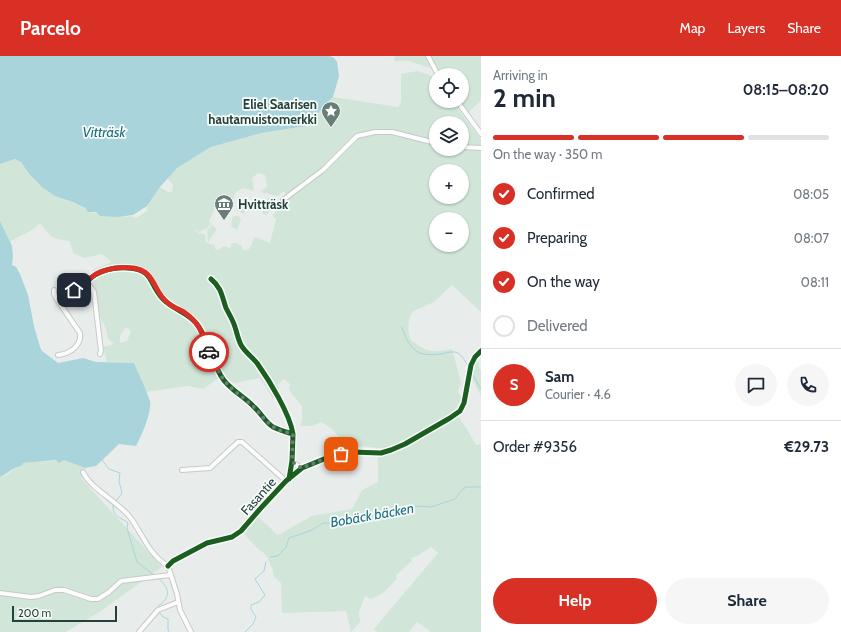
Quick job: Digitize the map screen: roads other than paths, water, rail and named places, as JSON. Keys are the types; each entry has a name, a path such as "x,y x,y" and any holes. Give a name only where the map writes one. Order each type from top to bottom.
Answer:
{"street":[{"path":"428,56 434,68"},
{"path":"462,108 481,134"},
{"path":"283,200 323,170 357,136 375,132 392,132 429,141"},
{"path":"469,147 481,148"},
{"path":"70,290 81,287 95,275 103,271 130,268 145,272 150,276 157,291 168,303 183,312 196,323 202,332 211,356 224,381 255,408 272,426 278,430 293,434"},
{"path":"211,279 221,290 235,326 240,344 256,362 266,378 284,408 292,428 292,461 288,480"},
{"path":"87,282 94,292 100,354"},
{"path":"54,290 56,298 81,336 76,347 68,353 58,355"},
{"name":"Fasantie","path":"168,566 173,561 207,543 232,537 241,531 288,480 302,468 341,454 351,452 381,453 391,450 405,444 450,418 460,411 464,403 471,365 481,351"},
{"path":"182,470 210,468 238,442 242,442 288,480"},
{"path":"292,461 302,468"},
{"path":"83,472 95,486 129,516 157,558 168,566 177,594 180,610 191,632"},
{"path":"0,593 31,597 56,590 64,590 91,599 98,599 109,592 121,581 170,575"},
{"path":"139,632 156,612 178,602"}],"water":[{"name":"Vitträsk","path":"0,56 330,56 337,62 339,76 333,97 306,126 261,133 211,147 177,168 160,187 147,206 133,215 117,217 100,216 96,212 88,212 85,208 75,203 55,196 43,188 29,174 21,162 15,159 0,164"},
{"path":"0,221 12,246 12,265 16,267 20,274 28,295 34,326 42,351 58,363 83,358 96,362 134,363 150,401 148,418 136,446 119,444 96,466 85,468 64,460 59,463 56,460 23,463 21,466 0,477"}],"waterway":[{"path":"402,327 408,342 414,349 422,354 430,355 455,352 461,356 468,366"},
{"path":"471,372 481,389"},
{"name":"Bobäck bäcken","path":"102,460 109,469 120,473 119,481 122,493 116,501"},
{"name":"Bobäck bäcken","path":"270,557 278,556 286,547 289,538 312,530 323,523 361,518 419,506 431,507 455,499 466,487 481,487"},
{"name":"Bobäck bäcken","path":"113,505 115,515 128,523 127,528 137,562 154,575"},
{"name":"Bobäck bäcken","path":"245,632 253,624 256,617 251,609 251,605 259,602 265,595 255,579 264,571 266,562"},
{"name":"Bobäck bäcken","path":"158,606 165,600 168,593 163,582 159,579"},
{"name":"Bobäck bäcken","path":"159,612 163,617 168,619 169,632"}],"place":[{"name":"Eliel Saarisen hautamuistomerkki","path":"331,128"},
{"name":"Hvitträsk","path":"224,221"}]}
